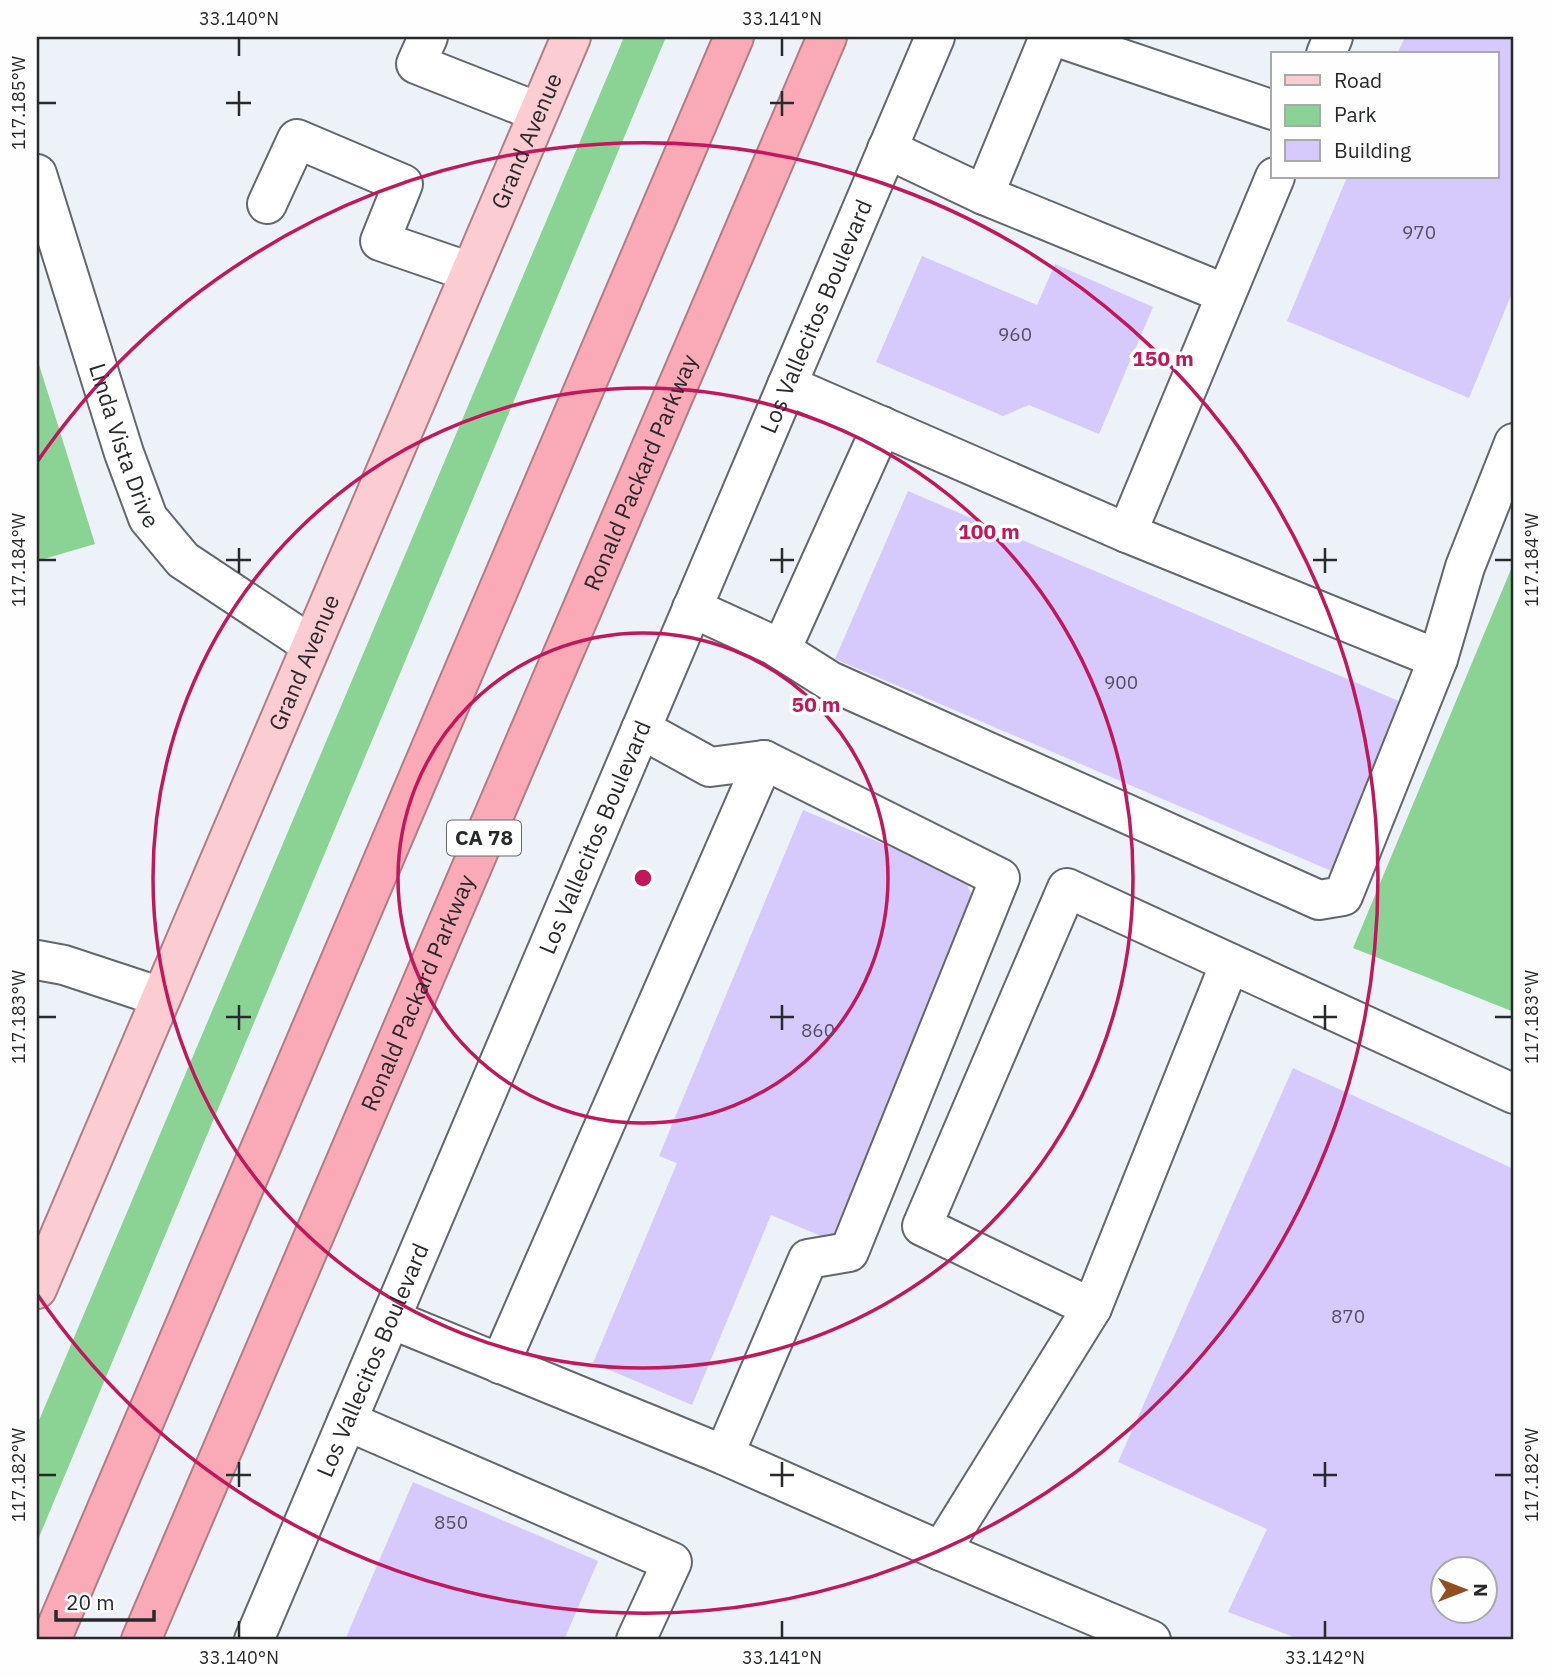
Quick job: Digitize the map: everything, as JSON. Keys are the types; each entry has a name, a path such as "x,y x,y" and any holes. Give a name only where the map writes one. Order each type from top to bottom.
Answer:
{"highway":[{"path":"51,1640 734,37"},
{"name":"Ronald Packard Parkway","path":"141,1640 827,37"}],"main road":[{"name":"Grand Avenue","path":"37,1289 47,1239 161,997 571,37"}],"street":[{"path":"428,37 416,64 538,113"},
{"name":"Los Vallecitos Boulevard","path":"254,1640 934,37"},
{"path":"984,195 1049,37"},
{"path":"1057,37 1271,109"},
{"path":"267,204 297,139 403,184 380,241 470,272"},
{"path":"887,149 984,195 1226,294"},
{"name":"Linda Vista Drive","path":"37,174 124,453 148,518 183,560 311,645"},
{"path":"1127,533 1275,178"},
{"path":"787,385 1127,533 1438,659"},
{"path":"781,650 882,426"},
{"path":"692,608 781,650 830,681 1319,901 1343,896 1438,659 1465,567 1514,443"},
{"path":"641,729 710,768 764,760 1000,878 849,1252 808,1259 724,1455"},
{"path":"500,1363 764,760"},
{"path":"1092,1308 922,1226 1067,888 1514,1094"},
{"path":"37,960 64,965 161,997"},
{"path":"941,1551 1092,1308 1230,963"},
{"path":"391,1319 724,1455 1150,1640"},
{"path":"347,1421 672,1562 636,1640"}],"green space":[{"path":"624,37 666,37 37,1542 37,1425"},
{"path":"37,358 95,544 37,561"},
{"path":"1514,562 1514,1012 1353,948"}],"building":[{"path":"1405,37 1514,37 1514,288 1469,398 1287,321 1347,178 1498,178 1498,52 1398,52"},
{"path":"922,256 1037,305 1055,264 1153,307 1099,434 1029,405 1003,416 876,362"},
{"path":"908,491 1408,705 1336,873 835,659"},
{"path":"803,810 964,878 976,904 835,1242 771,1215 692,1405 593,1363 677,1163 659,1156"},
{"path":"1293,1068 1514,1169 1514,1640 1302,1640 1228,1612 1267,1529 1118,1462"},
{"path":"413,1482 598,1561 564,1640 345,1640"}]}
